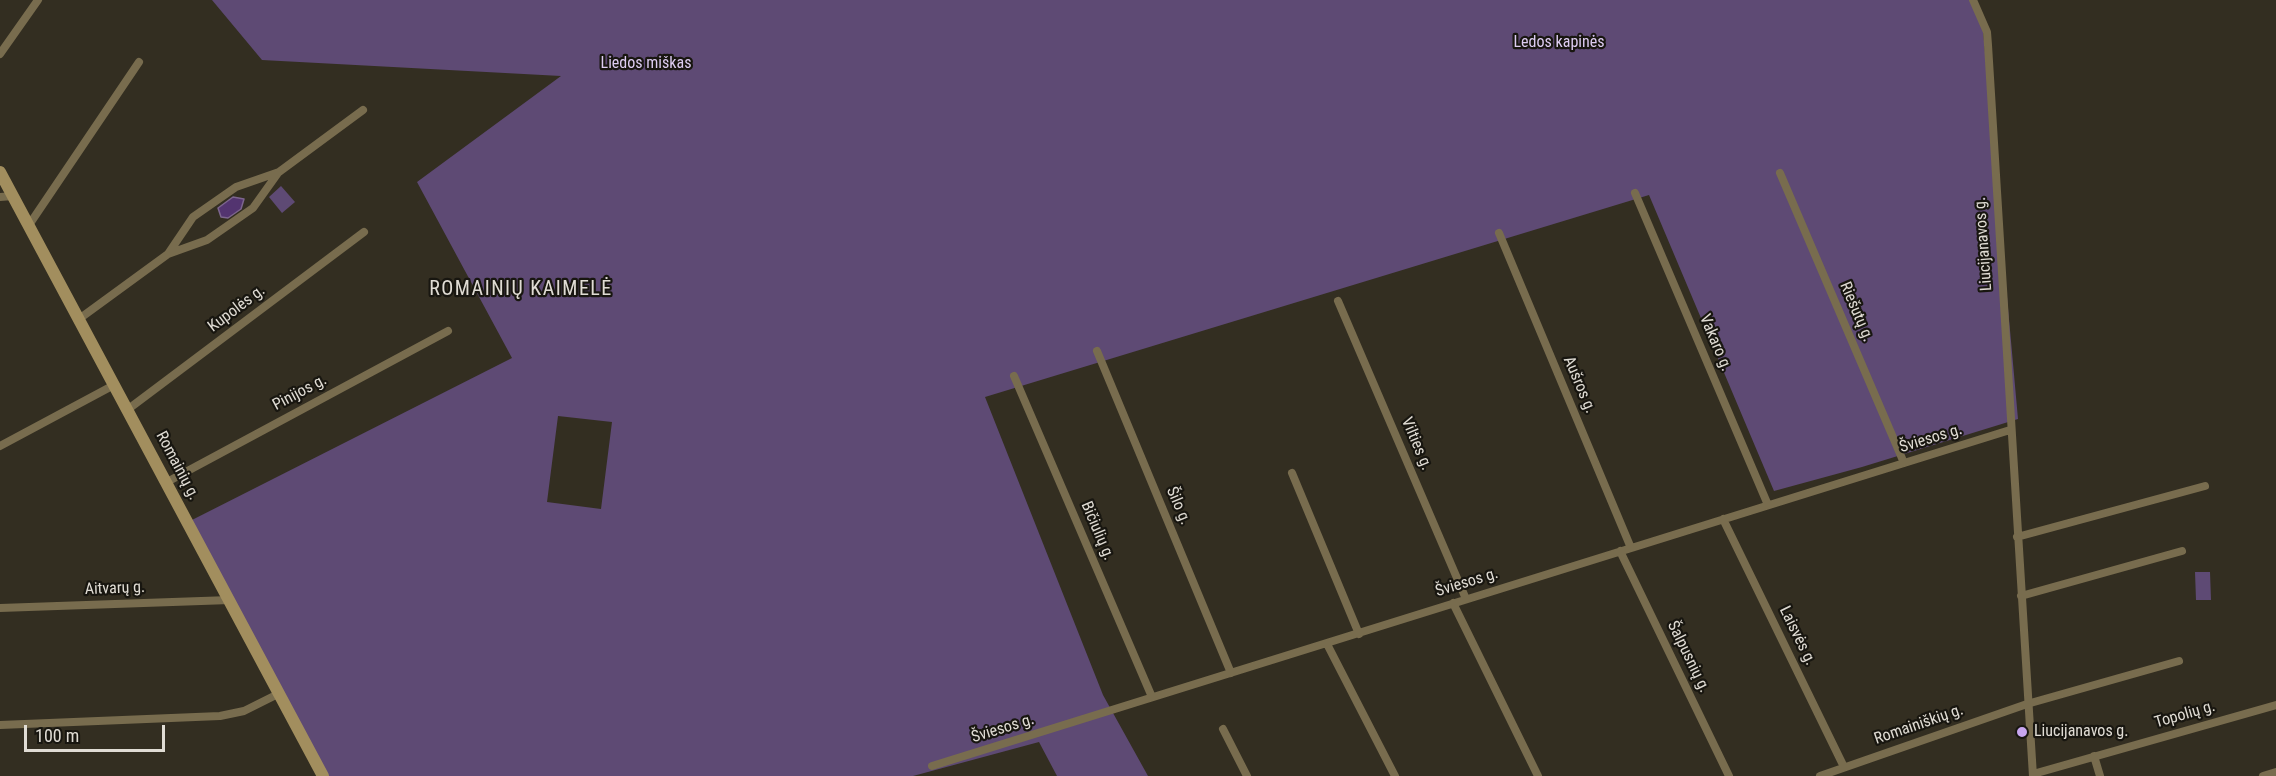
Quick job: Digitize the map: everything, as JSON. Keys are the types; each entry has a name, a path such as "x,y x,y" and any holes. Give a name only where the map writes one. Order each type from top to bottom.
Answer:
{"main road":[{"name":"Romainių g.","path":"0,172 6,196 29,225 323,776"}],"street":[{"path":"0,54 38,0"},
{"name":"Liucijanavos g.","path":"1973,0 1987,32 2033,775"},
{"path":"29,225 139,62"},
{"path":"168,254 194,217 236,187 279,172 363,110"},
{"path":"79,319 168,254 207,240 253,208 279,172"},
{"name":"Riešutų g.","path":"1780,173 1904,463"},
{"name":"Vakaro g.","path":"1635,193 1768,505"},
{"name":"Kupolės g.","path":"128,410 364,232"},
{"name":"Aušros g.","path":"1499,233 1631,548"},
{"name":"Vilties g.","path":"1338,301 1466,599"},
{"name":"Pinijos g.","path":"166,482 448,330"},
{"name":"Šilo g.","path":"1097,351 1231,673"},
{"name":"Bičiulių g.","path":"1014,376 1152,697"},
{"path":"0,446 114,386"},
{"name":"Šviesos g.","path":"932,766 2010,430"},
{"path":"1292,473 1359,634"},
{"path":"2017,537 2205,486"},
{"name":"Laisvės g.","path":"1723,519 1844,767"},
{"name":"Šalpusnių g.","path":"1620,551 1729,776"},
{"path":"2021,596 2182,551"},
{"name":"Aitvarų g.","path":"0,608 230,600"},
{"path":"1453,603 1539,776"},
{"path":"1327,644 1395,776"},
{"name":"Romainiškių g.","path":"1821,776 2027,704 2179,661"},
{"path":"0,725 220,716 244,711 280,693"},
{"name":"Topolių g.","path":"2033,775 2276,705"},
{"path":"1222,729 1247,776"},
{"path":"2094,756 2100,776"},
{"path":"2263,776 2276,772"}],"green space":[{"path":"212,0 1973,0 1982,19 2018,419 1862,467 1774,491 1649,195 985,397 1103,695 1148,776 1057,776 1039,742 913,776 323,776 188,522 512,358 417,182 561,76 262,60","holes":["558,416 612,422 601,509 547,502"]},
{"path":"281,186 295,202 282,213 269,197"},
{"path":"2195,572 2210,572 2211,600 2196,600"}],"shaded area":[{"path":"233,197 244,199 241,209 228,218 221,217 218,208"}],"place":[{"name":"Liucijanavos g.","path":"2022,732"}],"district":[{"name":"ROMAINIŲ KAIMELĖ","path":"521,290"}],"park label":[{"name":"Ledos kapinės","path":"1559,43"},
{"name":"Liedos miškas","path":"646,64"}]}
